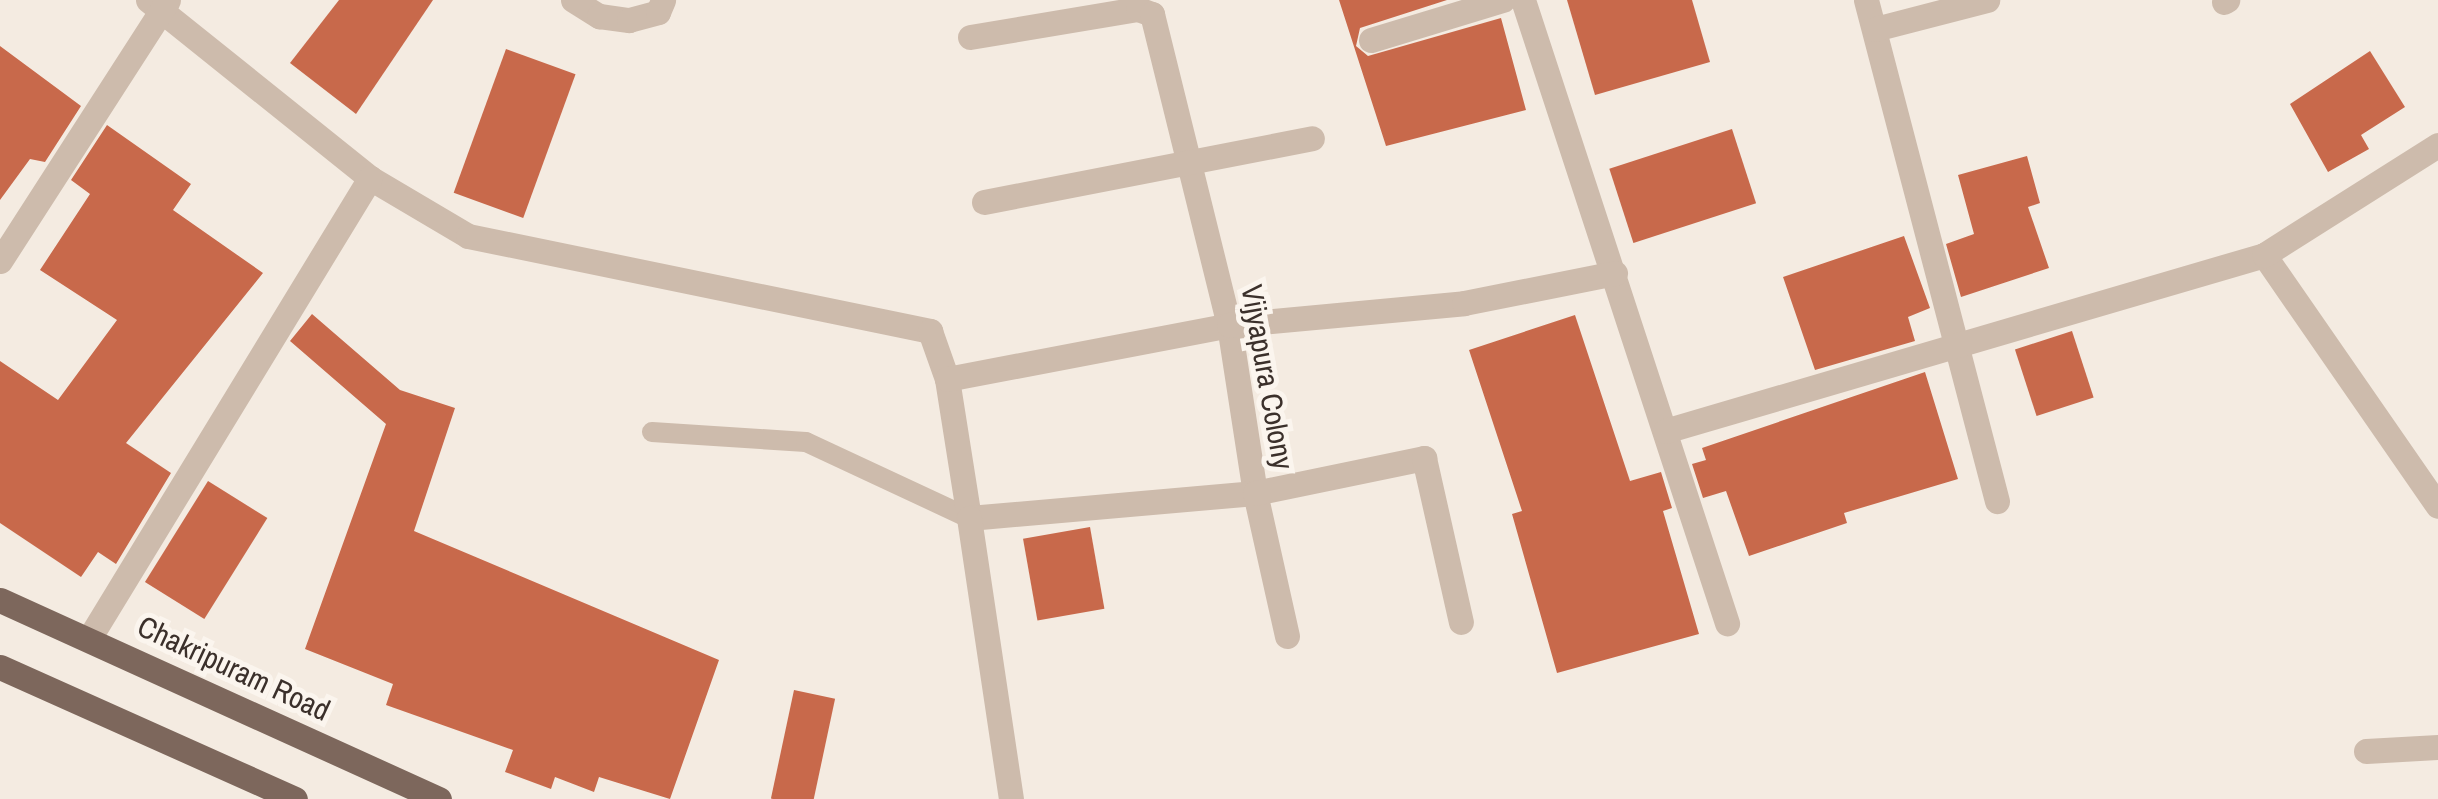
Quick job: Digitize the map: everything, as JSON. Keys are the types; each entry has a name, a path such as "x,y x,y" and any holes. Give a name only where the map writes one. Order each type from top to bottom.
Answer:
{"main road":[{"name":"Chakripuram Road","path":"0,600 439,799"},
{"path":"0,666 295,799"}],"street":[{"path":"573,0 600,16 629,20 658,12 664,0"},
{"path":"1371,40 1502,0"},
{"path":"1523,0 1727,623"},
{"path":"1866,0 1998,501"},
{"path":"1875,30 1987,0"},
{"path":"0,261 159,3 370,178 468,236 930,331 947,379 1011,799"},
{"name":"Vijyapura Colony","path":"969,518 1254,494 1229,324 1192,159 1152,14 1138,9 970,37"},
{"path":"984,202 1312,138"},
{"path":"1665,431 2264,255 2438,145"},
{"path":"90,638 370,178"},
{"path":"2264,255 2438,506"},
{"path":"947,379 1229,324 1464,303 1615,273"},
{"path":"1287,636 1254,494 1424,458 1461,622"},
{"path":"2366,751 2438,747"}],"lane":[{"path":"652,432 806,442 969,518"}],"building":[{"path":"339,0 433,0 356,114 290,63"},
{"path":"1339,0 1447,0 1360,28 1356,46 1368,56 1501,18 1526,110 1386,146"},
{"path":"1567,0 1692,0 1710,62 1595,95"},
{"path":"0,46 81,106 45,162 30,159 0,200"},
{"path":"506,49 576,74 523,218 454,193"},
{"path":"2370,51 2405,107 2361,135 2369,149 2328,172 2290,104"},
{"path":"107,125 191,184 173,210 263,273 126,443 171,473 116,564 98,552 81,577 0,523 0,361 58,400 117,320 40,270 90,194 71,180"},
{"path":"1732,129 1756,203 1633,243 1609,169"},
{"path":"2027,156 2040,203 2028,207 2049,268 1961,297 1946,244 1974,234 1958,175"},
{"path":"1904,236 1930,308 1908,317 1915,341 1815,370 1783,277"},
{"path":"312,314 400,390 455,408 414,531 719,660 670,799 599,777 594,792 555,777 551,789 505,772 513,750 386,705 393,684 305,649 386,424 290,341"},
{"path":"1575,315 1630,481 1661,472 1672,508 1663,511 1699,634 1557,673 1512,514 1522,511 1469,350"},
{"path":"2072,331 2094,398 2037,416 2015,350"},
{"path":"1925,372 1958,479 1844,513 1847,523 1749,556 1726,491 1703,498 1692,464 1706,460 1702,448"},
{"path":"208,481 267,518 204,619 145,582"},
{"path":"1090,527 1104,609 1037,621 1023,539"},
{"path":"794,690 835,699 814,799 771,799"}]}
